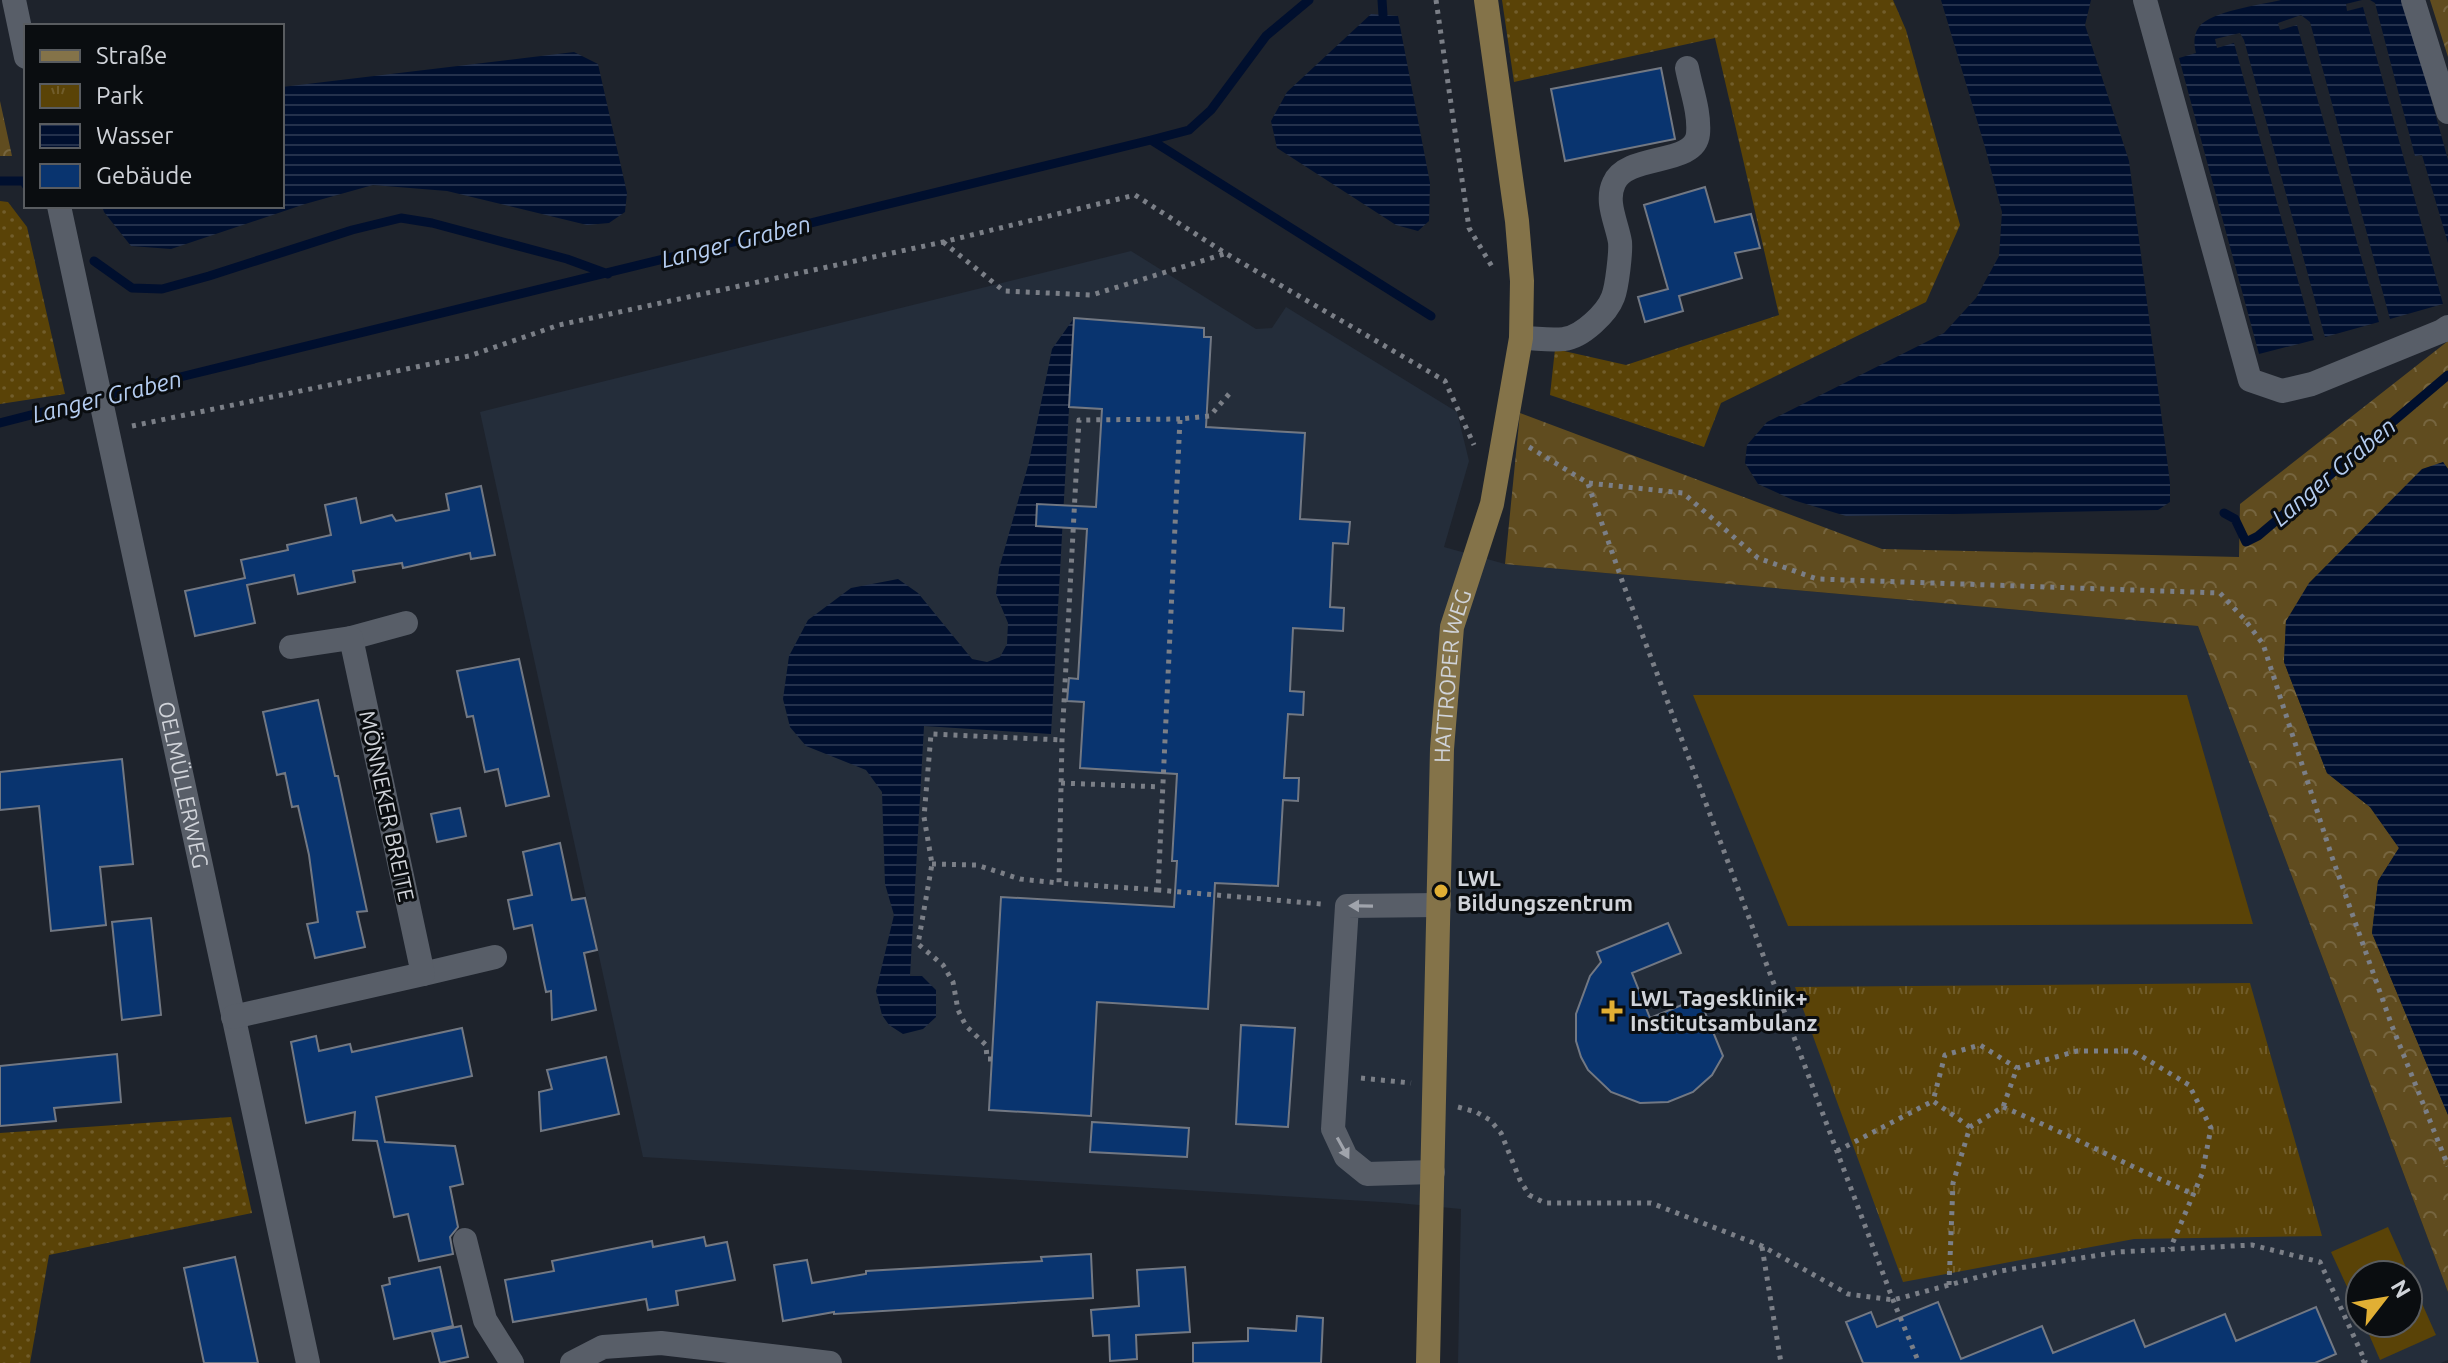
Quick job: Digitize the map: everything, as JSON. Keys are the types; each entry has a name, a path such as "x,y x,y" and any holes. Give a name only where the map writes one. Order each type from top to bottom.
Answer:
{"main road":[{"name":"HATTROPER WEG","path":"1428,1363 1442,749 1452,627 1492,504 1521,338 1522,281 1517,221 1486,0"}],"street":[{"path":"14,0 24,48"},
{"path":"2145,0 2250,380 2282,391 2312,384 2448,327"},
{"path":"2413,0 2448,112"},
{"path":"1521,338 1565,339 1582,333 1594,323 1613,297 1621,245 1610,204 1613,183 1622,172 1633,166 1677,154 1692,147 1698,138 1698,119 1687,68"},
{"name":"OELMÜLLERWEG","path":"59,208 308,1363"},
{"path":"291,647 351,638 406,623"},
{"name":"MÖNNEKER BREITE","path":"351,638 423,974"},
{"path":"1433,1172 1367,1174 1346,1157 1333,1129 1347,906 1439,905"},
{"path":"233,1017 495,957"},
{"path":"465,1240 485,1320 512,1363"},
{"path":"572,1363 603,1347 661,1343 830,1363"}],"path":[{"path":"1436,0 1469,228 1499,280"},
{"path":"105,422 469,356 559,325 943,242 1135,195 1225,253 1445,381 1477,451"},
{"path":"943,242 1004,291 1092,295 1225,253"},
{"path":"1059,883 1062,740 1079,420 1210,416 1229,394"},
{"path":"1158,890 1180,419"},
{"path":"1504,432 1588,483 1683,493 1758,558 1817,579 2220,593 2263,644 2337,871 2392,1026 2448,1166"},
{"path":"1588,483 1919,1363"},
{"path":"992,1059 987,1059 986,1045 966,1026 958,1010 953,982 943,965 918,944 932,864 924,817 931,734 1062,740"},
{"path":"1061,783 1161,787"},
{"path":"932,864 977,865 1020,879 1059,883 1347,906"},
{"path":"1837,1151 1933,1101 1945,1055 1980,1045 2017,1068 2077,1051 2133,1051 2189,1085 2211,1128 2202,1174 2170,1249"},
{"path":"1949,1285 1953,1183 1970,1127 2003,1107 2017,1068"},
{"path":"1336,1076 1451,1086 1452,1106 1476,1112 1490,1120 1501,1133 1529,1195 1545,1203 1651,1203 1762,1246 1848,1294 1893,1300 2001,1271 2118,1252 2252,1245 2320,1262 2365,1361 2361,1363"},
{"path":"1933,1101 1970,1127"},
{"path":"2003,1107 2069,1134 2193,1194"},
{"path":"1762,1246 1781,1363"}],"shaded area":[{"name":"LWL Bildungszentrum","path":"1131,251 1256,329 1272,328 1286,307 1457,412 1469,461 1444,547 1505,564 2198,626 2448,1292 2448,1360 2441,1363 1458,1363 1461,1209 643,1157 480,412"}],"green space":[{"path":"1502,0 1893,0 1906,30 1960,225 1926,302 1721,403 1704,447 1550,395 1555,349 1626,365 1779,315 1715,38 1514,82"},
{"path":"2430,0 2448,0 2448,57"},
{"path":"0,101 12,156 0,156"},
{"path":"0,201 8,202 27,227 65,394 0,404"},
{"path":"2448,341 2448,469 2443,462 2286,621 2284,662 2327,773 2370,807 2399,848 2378,881 2372,933 2448,1115 2448,1292 2198,626 1505,564 1520,413 1882,549 2239,557 2240,504"},
{"path":"1693,695 2187,695 2253,924 1788,926"},
{"path":"2250,983 2322,1236 2134,1239 1903,1282 1795,987"},
{"path":"231,1117 252,1213 49,1255 30,1363 0,1363 0,1133"},
{"path":"2388,1227 2402,1259 2344,1259 2344,1280 2331,1252"},
{"path":"2424,1308 2436,1335 2380,1360 2371,1339 2424,1339"}],"water":[{"path":"1941,0 2091,0 2085,25 2129,161 2170,483 2170,502 2158,510 1846,516 1793,500 1758,484 1745,463 1747,445 1767,422 1944,333 1976,298 1999,256 2002,212"},
{"path":"2281,0 2362,0 2346,4 2347,11 2363,7 2443,304 2390,319 2310,22 2301,15 2278,23 2280,30 2297,25 2379,322 2325,337 2244,40 2240,33 2215,39 2217,48 2234,43 2314,340 2259,354 2179,58 2196,53 2196,33 2205,21"},
{"path":"2370,0 2404,0 2448,160 2448,243 2422,155 2415,156 2375,3"},
{"path":"1371,14 1398,16 1430,183 1429,221 1418,231 1396,225 1277,148 1271,121 1287,92"},
{"path":"574,52 598,64 627,193 625,212 609,223 587,225 447,191 373,185 305,204 171,249 131,246 103,208 284,208 284,87"},
{"path":"1074,318 1051,734 924,726 910,976 922,976 936,990 936,1017 923,1029 903,1034 889,1025 882,1015 876,991 894,915 885,884 882,792 866,770 806,746 790,727 783,699 789,656 808,620 851,588 898,579 918,593 972,659 987,662 1000,657 1007,644 1008,623 996,594 999,569 1029,462 1052,349"},
{"path":"2443,462 2448,469 2448,1115 2372,933 2378,881 2399,848 2370,807 2327,773 2284,662 2286,621 2309,583 2422,469"}],"building":[{"path":"1661,68 1675,139 1565,161 1551,89"},
{"path":"1705,187 1715,222 1751,214 1760,248 1735,253 1742,278 1679,296 1683,311 1645,322 1638,297 1668,289 1644,205"},
{"path":"1074,318 1204,328 1204,337 1211,337 1206,427 1305,433 1300,519 1350,522 1348,544 1333,543 1330,607 1344,608 1343,631 1293,628 1290,691 1304,692 1303,715 1288,714 1284,778 1299,778 1298,801 1283,800 1278,886 1215,883 1208,1009 1097,1002 1091,1116 989,1110 1001,897 1174,907 1177,861 1172,861 1177,774 1080,768 1084,702 1067,701 1069,678 1078,679 1087,529 1036,526 1037,504 1096,507 1102,409 1069,407"},
{"path":"481,486 495,555 471,559 470,553 403,568 402,563 353,571 355,582 298,594 294,575 247,585 255,623 195,636 185,591 245,578 241,560 288,550 287,545 331,535 325,505 356,498 361,523 392,515 396,521 449,510 446,494"},
{"path":"519,659 549,796 506,806 498,769 485,772 473,716 467,717 457,671"},
{"path":"318,700 367,911 357,912 365,947 315,958 307,924 318,922 309,855 298,806 292,807 285,773 277,775 263,712"},
{"path":"122,759 133,864 100,867 106,925 51,931 39,806 0,810 0,772"},
{"path":"460,808 466,836 437,842 431,814"},
{"path":"560,843 572,900 585,898 597,950 584,953 596,1010 552,1020 551,991 546,992 532,925 514,929 508,900 532,895 523,852"},
{"path":"151,918 161,1015 122,1020 112,922"},
{"name":"LWL Tagesklinik+ Institutsambulanz","path":"1668,923 1681,953 1632,973 1650,1018 1699,998 1723,1056 1712,1075 1693,1092 1668,1102 1640,1103 1611,1092 1588,1070 1576,1041 1576,1014 1590,976 1601,962 1597,952"},
{"path":"1241,1025 1295,1028 1288,1127 1236,1124"},
{"path":"462,1028 472,1076 376,1097 385,1142 455,1146 463,1184 450,1187 458,1227 450,1237 453,1254 419,1261 408,1214 394,1217 377,1141 353,1140 355,1112 306,1123 291,1042 316,1036 319,1051 350,1044 352,1052"},
{"path":"117,1054 121,1102 54,1108 56,1121 0,1126 0,1066"},
{"path":"606,1057 619,1114 541,1131 539,1092 552,1089 547,1070"},
{"path":"1092,1122 1189,1128 1187,1157 1090,1152"},
{"path":"704,1237 706,1246 727,1242 735,1280 676,1291 678,1305 648,1310 646,1299 513,1322 505,1280 554,1271 552,1261 652,1241 653,1247"},
{"path":"1091,1254 1093,1298 834,1312 783,1321 774,1265 807,1260 812,1283 866,1274 866,1271 1042,1261 1041,1257"},
{"path":"235,1257 258,1363 204,1363 184,1268"},
{"path":"440,1267 453,1326 394,1339 382,1286 390,1284 389,1278"},
{"path":"1185,1267 1190,1332 1136,1335 1137,1359 1110,1361 1109,1335 1093,1336 1091,1310 1139,1306 1137,1270"},
{"path":"1938,1302 1961,1359 2042,1326 2053,1353 2134,1320 2145,1347 2225,1314 2236,1341 2316,1307 2336,1354 2315,1363 1863,1363 1846,1322 1871,1312 1877,1327"},
{"path":"1297,1316 1323,1318 1321,1363 1193,1363 1193,1343 1248,1341 1248,1328 1296,1331"},
{"path":"461,1326 468,1357 440,1363 432,1332"}],"waterway":[{"path":"1151,140 1189,130 1211,110 1266,36 1309,0"},
{"path":"1382,0 1383,15"},
{"name":"Langer Graben","path":"0,423 1151,140 1431,316"},
{"path":"0,181 24,181"},
{"path":"94,261 132,288 162,289 352,230 401,218 432,223 567,259 608,274"},
{"name":"Langer Graben","path":"2224,513 2235,519 2246,542 2258,536 2448,375"}],"place":[{"name":"LWL Bildungszentrum","path":"1441,891"},
{"name":"LWL Tagesklinik+ Institutsambulanz","path":"1612,1011"}]}
